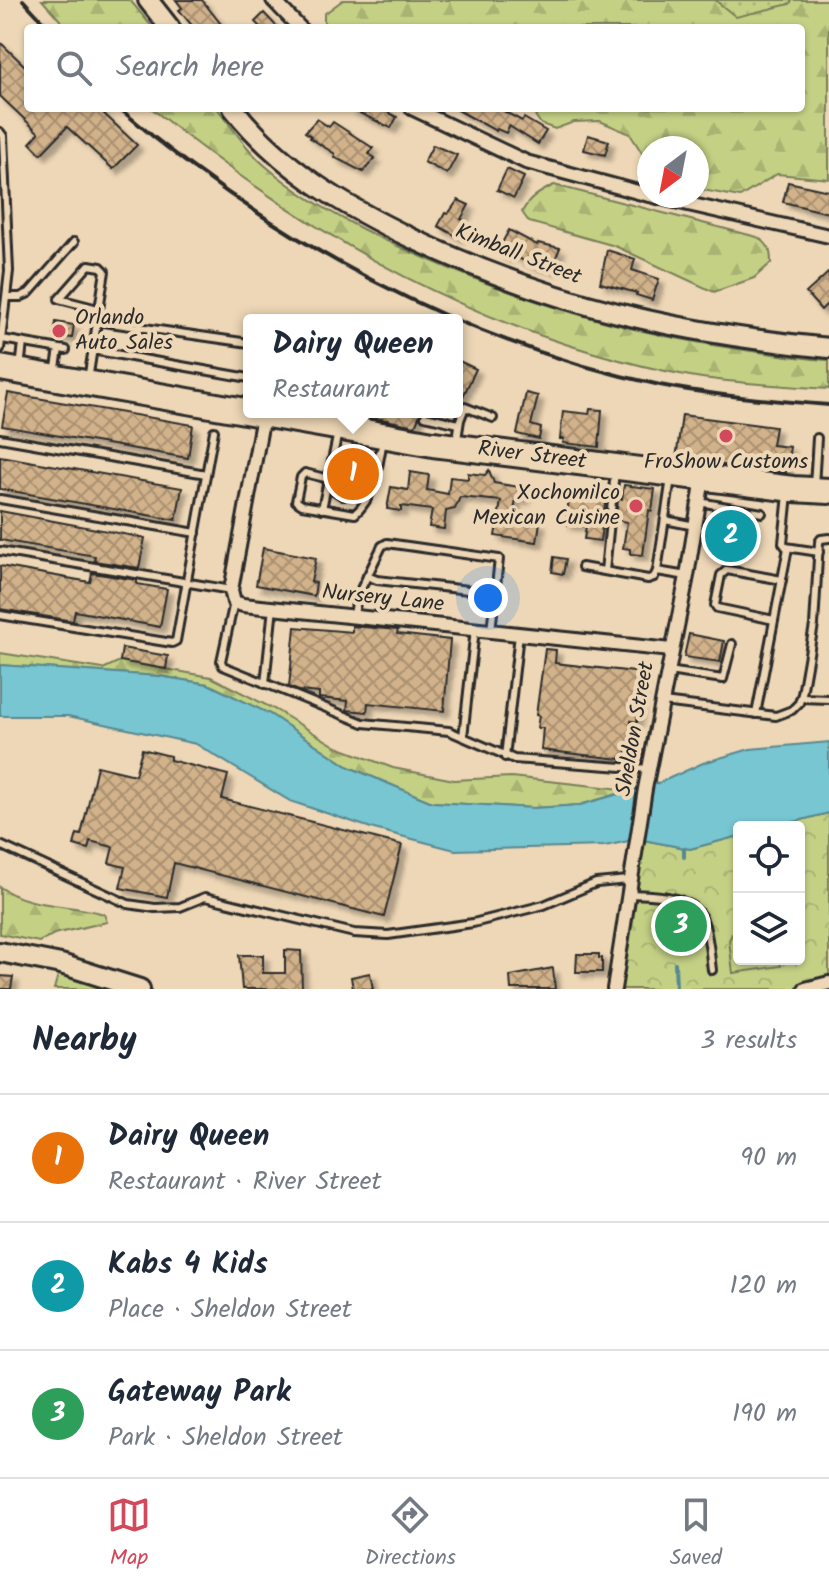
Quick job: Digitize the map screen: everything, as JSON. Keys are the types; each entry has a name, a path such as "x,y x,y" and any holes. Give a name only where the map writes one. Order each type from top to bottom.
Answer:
{"highway":[{"name":"River Street","path":"10,369 243,412"},
{"name":"River Street","path":"285,418 328,422 383,443 457,436 615,467 789,489 822,490"}],"main road":[{"path":"148,0 167,24"},
{"name":"Kimball Street","path":"237,112 269,149 322,190 398,232 475,267 550,295 625,317 740,339 829,348"},
{"path":"0,952 61,964 140,989"}],"street":[{"path":"273,0 296,24"},
{"path":"420,112 526,162 637,192"},
{"path":"704,208 829,236"},
{"path":"232,596 263,418"},
{"name":"Sheldon Street","path":"614,989 645,789 703,478"},
{"name":"Nursery Lane","path":"232,596 243,605 671,650"},
{"path":"805,989 829,983"}],"lane":[{"path":"0,132 3,136 9,271 0,348"},
{"path":"7,297 29,293 74,242"},
{"path":"87,383 105,271 89,265 59,299 98,309"},
{"path":"96,321 243,342"},
{"path":"2,339 62,349 54,377"},
{"path":"10,369 23,343"},
{"path":"92,350 243,377"},
{"path":"428,418 457,436 467,407 493,418"},
{"path":"322,509 329,479 328,422"},
{"path":"0,615 174,643 179,636 214,431"},
{"path":"0,438 206,474"},
{"path":"817,438 822,490"},
{"path":"329,479 332,489 338,494 356,494 383,443"},
{"path":"329,479 305,473 296,497 302,505 352,515 370,493 383,443"},
{"path":"605,571 615,467"},
{"path":"582,567 648,579 654,577 672,474"},
{"path":"789,489 782,541 788,548 819,552"},
{"path":"0,499 196,533"},
{"path":"699,502 762,513"},
{"path":"665,520 695,526"},
{"path":"661,702 783,716 796,707 801,698 814,625 820,540 829,538"},
{"path":"354,615 356,599 382,546 387,543 494,556 500,561 491,631"},
{"path":"756,714 788,548"},
{"path":"0,551 188,583 232,596 221,663 226,668 363,723 449,731 505,757 649,769"},
{"path":"774,620 720,610 715,605 721,575 725,570 782,580"},
{"path":"657,571 687,576"},
{"path":"367,576 377,580 496,593"},
{"path":"265,684 273,607"},
{"path":"463,737 475,629"},
{"path":"505,757 519,634"},
{"path":"667,671 723,679 732,644"},
{"path":"801,698 829,699"},
{"path":"0,845 128,904 155,908 180,907 205,897 354,933 388,935 473,923 544,905 596,883 631,880"},
{"path":"629,894 658,896 690,904 703,919 712,970"}],"green space":[{"path":"42,0 130,0 150,24 63,24"},
{"path":"343,0 715,0 736,17 790,4 792,0 829,0 829,179 777,174 740,197 709,191 709,136 637,136 637,145 630,134 600,121 574,122 555,129 541,124 533,112 805,112 805,24 324,24 324,14"},
{"path":"715,0 792,0 790,4 736,18"},
{"path":"156,112 220,112 254,155 288,184 354,225 448,268 523,297 634,329 711,345 829,360 829,389 690,376 614,359 542,336 471,308 338,240 212,155"},
{"path":"554,185 757,237 768,248 771,263 754,278 714,292 615,246 529,222 522,212 535,196"},
{"path":"0,653 103,669 120,661 211,677 276,710 337,747 393,768 454,780 511,777 631,790 580,805 534,808 432,802 349,767 270,714 208,684 159,676 0,665"},
{"path":"829,813 829,983 805,989 614,989 638,839 690,849 733,838 733,965 805,965 805,821 798,821"},
{"path":"0,887 24,899 104,914 107,922 54,934 39,942 0,934"},
{"path":"733,934 733,965 781,966 733,973 729,940"},
{"path":"61,964 140,989 54,989"}],"water":[{"path":"0,665 159,676 208,684 270,714 349,767 432,802 534,808 580,805 661,782 703,763 750,749 829,742 829,813 798,821 733,821 733,838 690,849 638,839 605,846 455,850 374,829 290,801 196,744 68,716 0,716"}],"building":[{"path":"176,0 202,0 221,24 191,24 179,10 182,8"},
{"path":"264,13 274,24 257,24 255,22"},
{"path":"0,42 24,65 24,112 102,112 137,145 113,169 67,127 41,154 30,143 39,133 0,96"},
{"path":"357,112 388,112 397,117 391,128"},
{"path":"461,112 505,112 522,121 524,118 546,131 538,144 509,126 506,133 496,131"},
{"path":"317,119 329,127 333,122 373,148 369,154 375,158 363,172 334,157 335,154 310,138 305,132"},
{"path":"588,135 609,141 605,155 584,150"},
{"path":"433,145 457,155 447,174 424,162"},
{"path":"507,169 524,177 514,198 497,190"},
{"path":"788,182 829,191 828,213 783,202"},
{"path":"458,200 469,205 461,219 467,222 458,237 438,226"},
{"path":"509,230 537,245 560,248 551,269 530,264 509,253 506,257 497,252"},
{"path":"607,250 635,259 632,270 659,279 652,300 600,283"},
{"path":"829,272 829,302 821,310 806,293"},
{"name":"Orlando Auto Sales","path":"56,322 74,325 72,338 54,335"},
{"path":"463,363 476,369 463,396"},
{"path":"8,393 193,425 188,458 2,426"},
{"path":"526,393 538,396 531,425 541,428 539,439 517,434"},
{"path":"590,409 602,410 599,447 563,443 564,439 560,439 563,411 589,414"},
{"name":"FroShow Customs","path":"682,415 775,427 772,445 790,447 786,473 676,459"},
{"path":"376,418 418,418 415,426"},
{"path":"0,456 182,488 176,520 0,489"},
{"path":"345,460 359,463 353,488 340,485"},
{"path":"489,470 494,483 526,488 524,499 516,498 513,518 540,522 537,542 495,536 501,501 460,497 455,509 446,511 444,529 429,527 432,510 401,506 401,511 387,509 391,487 408,490 410,472 429,475 427,490 448,494 450,477 468,479 468,473 485,475"},
{"path":"624,485 655,489 643,555 630,554 630,549 623,548 627,522 616,520 618,499 622,499"},
{"path":"570,493 606,497 600,541 584,539 586,526 565,524"},
{"path":"0,511 145,538 139,568 94,561 95,556 0,540"},
{"path":"718,525 747,531 743,548 714,541"},
{"path":"263,548 316,558 311,582 316,583 314,596 256,585"},
{"path":"554,557 566,559 563,574 552,572"},
{"path":"0,566 90,582 92,573 137,580 137,584 167,589 160,627 75,611 73,621 0,609"},
{"path":"352,626 398,630 397,634 450,640 444,711 368,703 367,712 347,710 348,701 319,698 319,693 289,687 295,627 352,632"},
{"path":"689,634 724,641 720,662 684,657"},
{"path":"122,648 168,656 166,669 120,661"},
{"path":"545,649 556,650 555,663 643,673 637,722 631,721 628,751 620,759 541,750 543,728 537,728 539,716 536,715"},
{"path":"142,749 170,756 170,760 228,775 222,799 402,845 384,917 174,863 167,897 120,888 125,867 109,863 113,847 90,841 88,849 74,845 77,834 81,835 97,766 135,775"},
{"path":"285,950 301,951 302,989 242,989 239,955 263,955 263,973 285,973"},
{"path":"577,954 599,954 602,972 576,972"},
{"path":"553,968 555,989 511,989 510,976"},
{"path":"370,973 373,989 353,989 351,977"},
{"path":"0,976 13,977 11,989 0,989"}],"waterway":[{"path":"684,848 684,857"},
{"path":"675,963 676,989"}],"railway":[{"path":"23,0 45,24"},
{"path":"124,112 240,201 305,243 442,314"},
{"path":"463,323 513,343 660,385 744,398 829,405"}],"place":[{"name":"Orlando Auto Sales","path":"59,331"},
{"name":"FroShow Customs","path":"726,436"},
{"name":"Dairy Queen","path":"353,474"},
{"name":"Xochomilco Mexican Cuisine","path":"636,506"},
{"name":"Kabs 4 Kids","path":"731,536"},
{"name":"Gateway Park","path":"681,926"}]}
